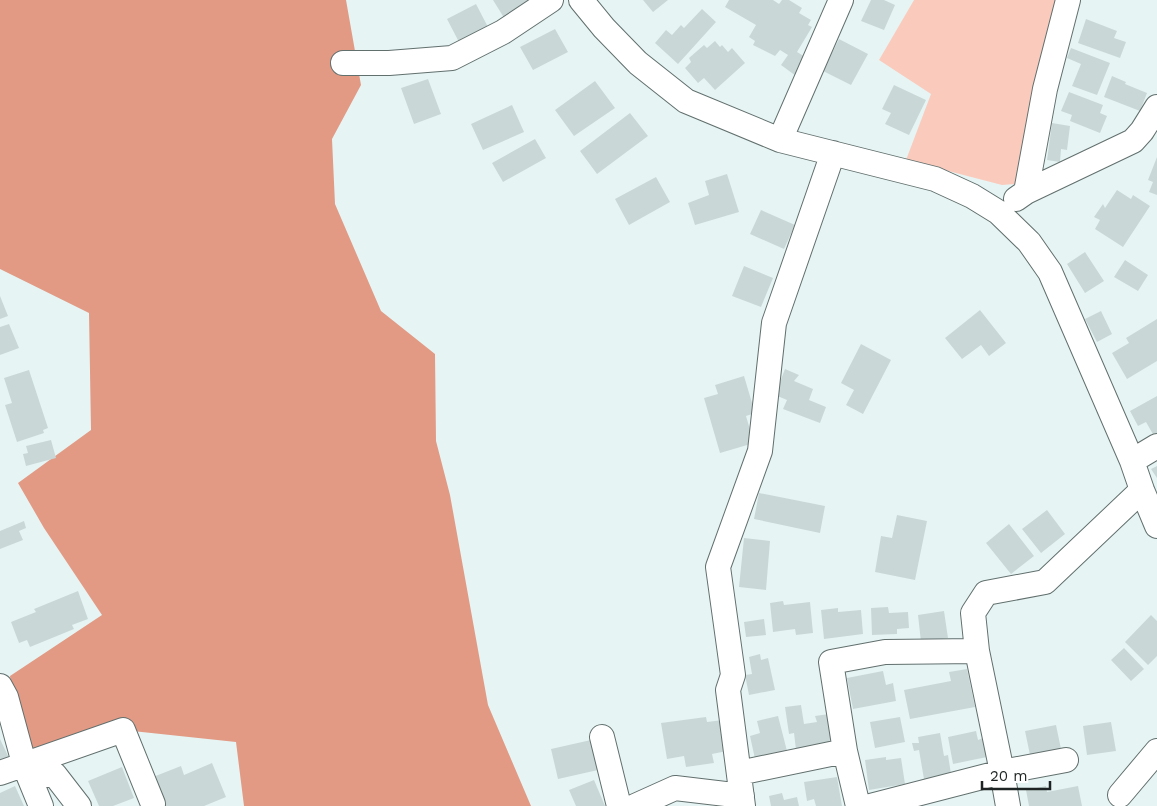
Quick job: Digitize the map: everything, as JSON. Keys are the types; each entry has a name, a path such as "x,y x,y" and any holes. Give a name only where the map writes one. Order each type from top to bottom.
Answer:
{"street":[{"path":"343,63 389,63 452,58 504,32 551,0"},
{"path":"581,0 604,28 638,63 686,101 780,140 935,179 972,196 998,212 1029,242 1050,272 1132,461 1157,526"},
{"path":"780,140 841,0"},
{"path":"1026,192 1045,89 1068,0"},
{"path":"998,212 1026,192 1133,140 1142,131 1157,107"},
{"path":"1133,140 1157,145"},
{"path":"741,792 728,690 733,674 718,567 760,451 774,323 833,153"},
{"path":"1132,461 1157,446"},
{"path":"1008,806 977,651 973,613 986,593 1045,582 1142,490"},
{"path":"858,806 845,751 831,662 885,652 977,651"},
{"path":"0,686 6,697 26,769 41,806"},
{"path":"0,773 26,769 123,730 153,804"},
{"path":"602,737 619,806"},
{"path":"635,806 675,788 741,792 845,751"},
{"path":"1120,794 1157,751"},
{"path":"870,806 1002,772 1066,760"},
{"path":"26,769 55,775 78,806"}],"shaded area":[{"path":"0,0 346,0 361,85 332,139 335,204 381,311 435,354 436,441 450,495 488,705 531,806 244,806 236,742 123,730 22,757 10,676 102,615 44,528 18,483 91,430 89,313 0,269"},
{"path":"914,0 1061,0 1015,184 1002,185 906,160 931,94 879,60"}],"building":[{"path":"493,0 534,0 506,21"},
{"path":"643,0 668,0 653,12"},
{"path":"729,0 773,0 779,4 782,0 789,0 802,8 799,13 811,20 808,25 812,27 797,52 807,58 796,76 781,65 788,55 780,50 775,56 753,45 755,41 749,37 756,25 725,7"},
{"path":"871,0 884,0 895,5 884,30 861,21"},
{"path":"476,4 489,29 460,44 447,19"},
{"path":"702,9 716,22 678,64 655,43 666,30 672,35 681,25 684,28"},
{"path":"1086,19 1117,31 1114,38 1126,42 1120,58 1078,43"},
{"path":"555,29 568,52 533,70 520,47"},
{"path":"839,39 868,54 851,85 823,71"},
{"path":"715,41 728,52 732,48 745,63 715,90 704,78 698,83 685,68 691,62 689,58 704,45 707,48"},
{"path":"1071,48 1110,63 1097,95 1072,86 1081,64 1067,58"},
{"path":"1112,76 1126,82 1125,84 1147,93 1140,111 1104,97"},
{"path":"428,79 441,114 414,124 401,88"},
{"path":"595,81 615,108 574,136 555,110"},
{"path":"894,85 926,100 909,135 885,124 891,113 882,109"},
{"path":"1069,92 1103,105 1100,113 1107,116 1100,133 1070,121 1072,115 1061,111"},
{"path":"512,105 524,132 483,150 471,124"},
{"path":"630,113 648,136 597,174 580,151"},
{"path":"1052,123 1070,126 1067,150 1061,149 1060,162 1047,160"},
{"path":"535,139 546,158 503,182 492,163"},
{"path":"1157,157 1157,195 1149,192 1153,182 1148,180"},
{"path":"727,174 739,212 695,225 688,203 709,195 705,181"},
{"path":"656,177 670,202 629,225 615,199"},
{"path":"1117,190 1131,199 1133,195 1150,206 1123,247 1095,229 1100,220 1094,217 1103,204 1105,208"},
{"path":"761,210 795,225 784,249 750,234"},
{"path":"1085,252 1104,281 1085,293 1067,264"},
{"path":"1125,260 1148,275 1138,291 1114,277"},
{"path":"744,266 773,278 761,307 732,296"},
{"path":"0,296 8,316 0,319"},
{"path":"980,310 1006,343 989,356 981,345 962,359 945,338"},
{"path":"1101,311 1112,334 1097,342 1085,319"},
{"path":"1157,319 1157,361 1127,379 1112,353 1129,343 1126,338"},
{"path":"9,324 19,348 0,355 0,327"},
{"path":"861,344 891,360 863,414 846,405 854,390 841,383"},
{"path":"785,369 799,375 794,381 813,389 809,400 826,407 820,423 783,409 787,400 775,395"},
{"path":"29,370 48,428 43,430 44,433 17,442 5,405 12,403 4,378"},
{"path":"744,376 755,413 746,416 754,443 720,453 704,398 718,394 715,385"},
{"path":"1157,396 1157,435 1154,436 1146,422 1138,426 1130,411"},
{"path":"51,440 56,458 26,466 23,454 28,453 26,446"},
{"path":"1157,466 1157,478 1151,469"},
{"path":"759,493 825,506 820,533 754,519"},
{"path":"1047,510 1065,534 1041,553 1022,529"},
{"path":"897,515 927,521 915,580 875,572 881,536 892,538"},
{"path":"24,521 26,528 19,531 23,540 0,549 0,531"},
{"path":"1009,524 1034,556 1011,574 986,543"},
{"path":"744,538 770,541 766,590 739,587"},
{"path":"78,591 88,619 72,625 74,629 30,647 27,640 19,643 11,622 36,612 34,609"},
{"path":"783,601 784,605 810,602 813,633 796,635 795,629 773,632 770,603"},
{"path":"888,607 889,613 908,612 909,628 897,629 897,634 872,635 871,608"},
{"path":"838,608 838,612 861,610 863,634 824,639 821,610"},
{"path":"944,611 948,638 921,642 918,615"},
{"path":"1151,615 1157,621 1157,656 1148,665 1125,642"},
{"path":"764,619 766,635 746,637 744,622"},
{"path":"1124,648 1144,669 1131,681 1111,660"},
{"path":"760,654 761,660 768,658 775,690 749,695 745,675 752,674 749,657"},
{"path":"967,669 975,707 910,719 904,690 951,681 949,672"},
{"path":"883,671 886,685 893,683 896,701 853,709 847,678"},
{"path":"801,705 804,724 817,722 815,716 829,714 834,745 796,750 794,733 789,734 785,707"},
{"path":"778,716 787,751 755,759 750,736 760,733 757,721"},
{"path":"706,717 707,722 723,720 727,751 712,754 714,763 686,767 684,756 667,759 661,723"},
{"path":"900,717 905,742 875,748 870,722"},
{"path":"1111,722 1116,751 1087,755 1083,726"},
{"path":"1056,725 1061,749 1030,755 1025,731"},
{"path":"976,731 978,740 983,738 987,757 953,764 948,737"},
{"path":"940,733 944,756 948,755 951,774 924,779 919,750 914,751 912,743 919,743 918,737"},
{"path":"0,739 9,758 0,762"},
{"path":"591,740 598,770 558,779 551,749"},
{"path":"886,757 886,760 901,758 905,784 869,790 865,760"},
{"path":"212,763 226,797 204,806 165,806 153,777 181,766 184,775"},
{"path":"122,767 134,798 113,806 99,806 88,781"},
{"path":"837,777 842,806 816,806 814,799 807,801 804,782"},
{"path":"594,780 605,806 576,806 569,790"},
{"path":"15,786 24,806 0,806 0,793"},
{"path":"1046,786 1047,792 1078,786 1082,806 1029,806 1026,790"},
{"path":"782,793 784,800 797,797 799,806 771,806 769,796"}]}
